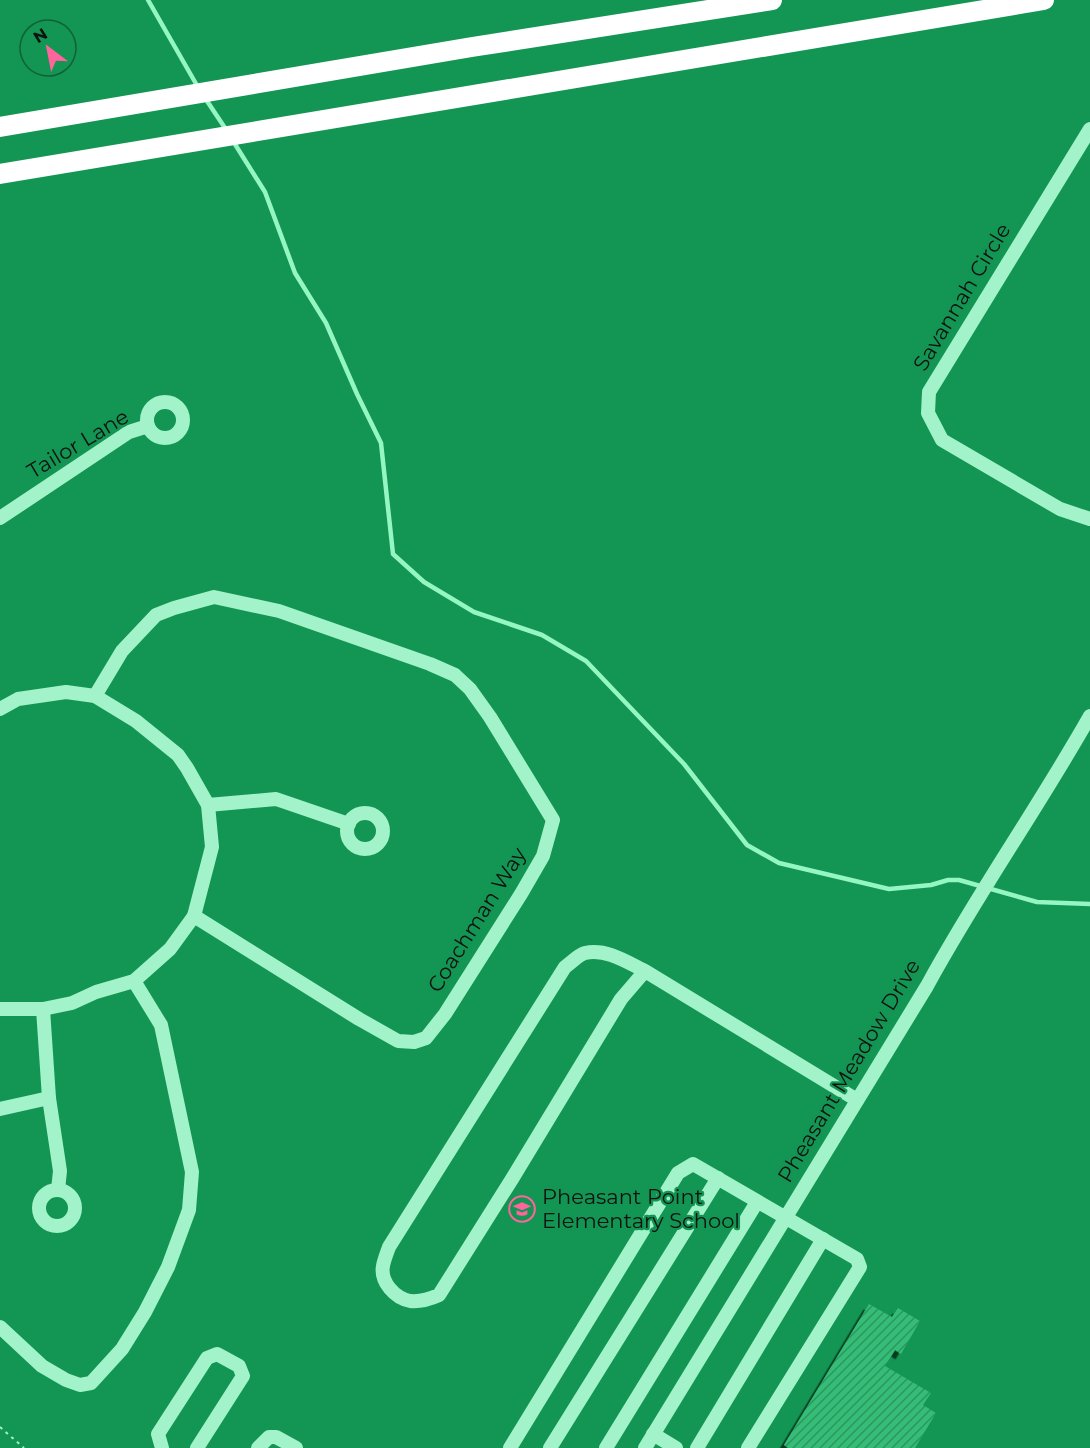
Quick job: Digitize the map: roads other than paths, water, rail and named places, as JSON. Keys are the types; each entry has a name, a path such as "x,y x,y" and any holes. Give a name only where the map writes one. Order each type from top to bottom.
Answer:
{"highway":[{"path":"0,127 772,0"},
{"path":"0,174 1044,0"}],"street":[{"name":"Savannah Circle","path":"1090,129 929,392 928,413 942,440 1060,509 1090,519"},
{"name":"Tailor Lane","path":"0,518 129,432 148,426"},
{"name":"Coachman Way","path":"95,696 122,651 156,615 214,597 279,611 420,660 455,675 470,689 490,717 554,820 543,856 521,894 445,1014 426,1038 414,1042 398,1041 359,1019 194,916"},
{"path":"0,709 18,699 66,692 95,696 136,721 178,755 208,805 212,847 194,916 170,949 134,981 96,992 72,1003 43,1009 0,1009"},
{"name":"Pheasant Meadow Drive","path":"645,1448 927,986 958,929 1010,849 1090,716"},
{"path":"208,805 276,799 349,824"},
{"path":"645,971 621,999 512,1179 438,1295 428,1300 410,1301 396,1296 385,1283 382,1267 389,1248 565,967 583,954 597,952 612,955 645,971 858,1100"},
{"path":"0,1327 42,1366 80,1385 91,1383 122,1349 145,1312 168,1267 189,1209 192,1172 161,1025 134,981"},
{"path":"43,1009 50,1098 60,1171 58,1190"},
{"path":"0,1109 50,1098"},
{"path":"510,1448 678,1173 693,1164 857,1259 860,1267 752,1447"},
{"path":"550,1448 718,1178"},
{"path":"606,1448 757,1202"},
{"path":"697,1448 823,1239"},
{"path":"162,1448 158,1434 207,1358 217,1354 239,1366 243,1376 197,1448"},
{"path":"653,1434 676,1448"},
{"path":"258,1448 269,1437 276,1437 296,1448"}],"waterway":[{"path":"148,0 199,89"},
{"path":"205,98 227,131"},
{"path":"233,141 265,192 295,273 326,323 381,443 393,554 424,582 474,612 542,635 586,661 684,764 747,845 779,863 889,889 959,880 1037,902 1090,904"}],"place":[{"name":"Pheasant Point Elementary School","path":"522,1209"}]}
